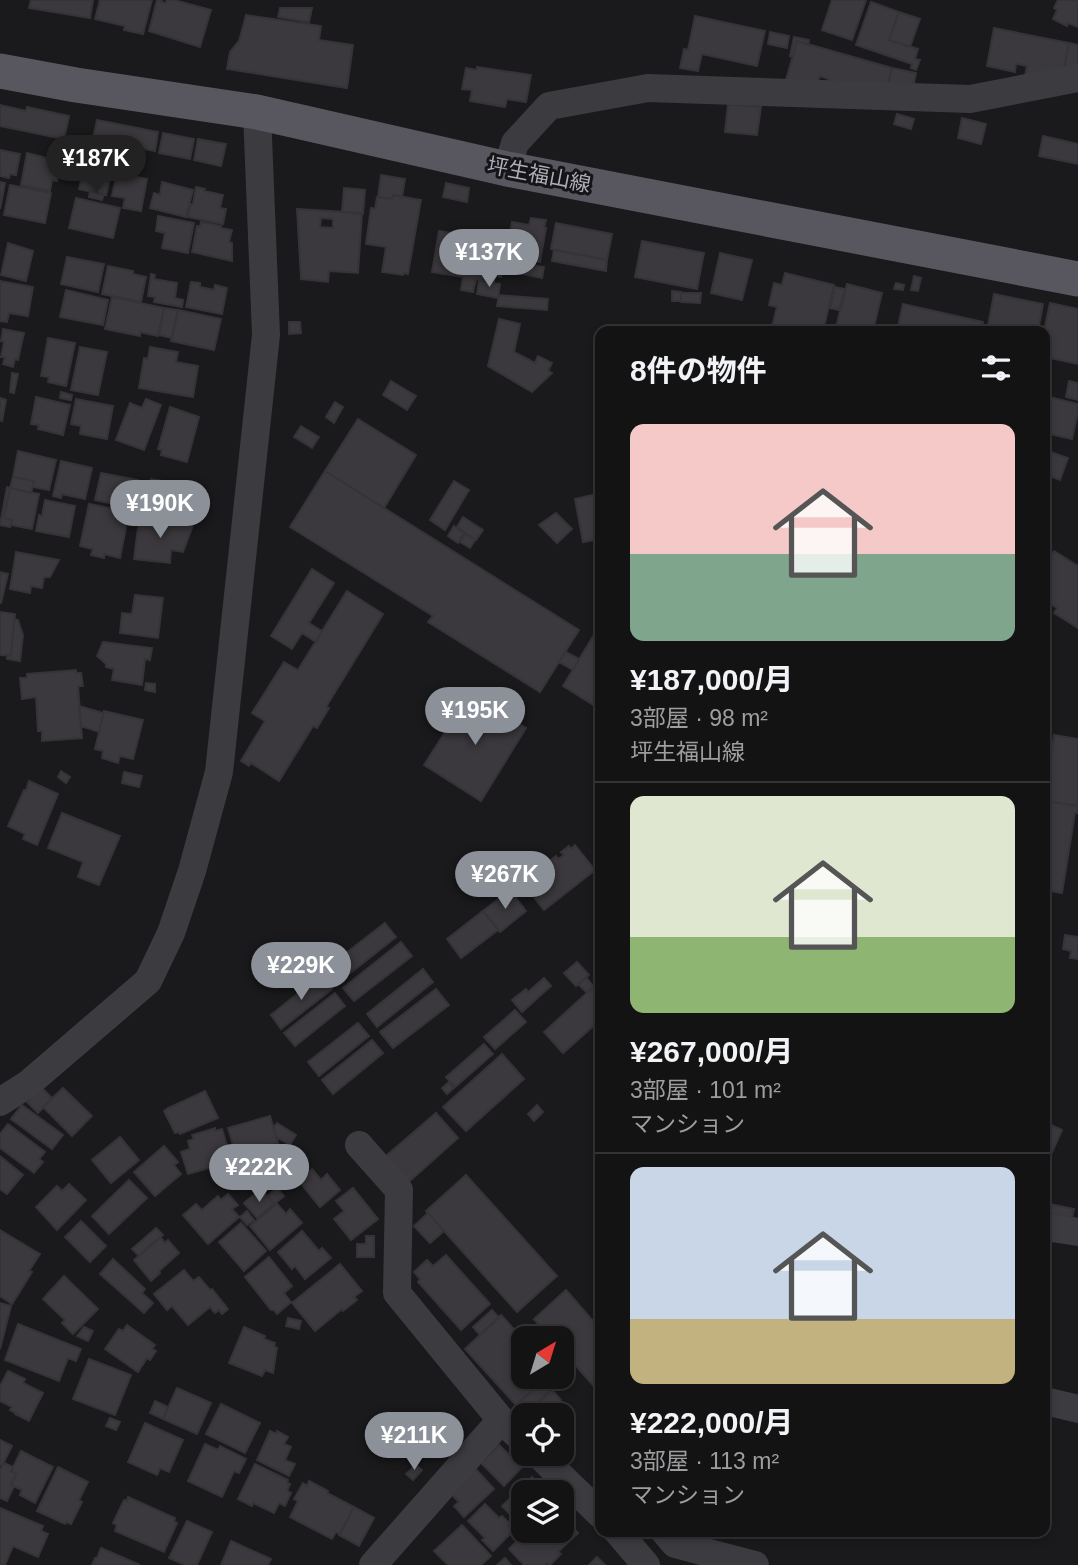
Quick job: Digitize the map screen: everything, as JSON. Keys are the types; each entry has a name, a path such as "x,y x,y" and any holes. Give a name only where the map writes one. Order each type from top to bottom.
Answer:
{"main road":[{"name":"坪生福山線","path":"0,71 511,156 1078,279"}],"street":[{"path":"511,156 549,106 648,88 970,99 1078,78"},
{"path":"0,1102 28,1084 148,981 172,933 219,772 266,335 257,112"},
{"path":"359,1145 399,1190 397,1293 511,1429"},
{"path":"1050,1228 1078,1232"},
{"path":"1050,1402 1078,1409"},
{"path":"373,1565 501,1420"},
{"path":"550,1466 595,1509"},
{"path":"624,1537 646,1565"},
{"path":"669,1537 675,1544 755,1565"}],"building":[{"path":"31,0 93,0 90,18 29,8"},
{"path":"100,0 152,0 143,34 124,30 125,26 95,19"},
{"path":"157,0 166,3 167,0 174,0 211,10 200,47 149,31"},
{"path":"832,0 866,0 852,40 822,30"},
{"path":"1058,0 1078,0 1078,27 1068,23 1067,26 1053,19"},
{"path":"871,2 899,12 889,40 918,49 915,59 920,60 916,70 911,68 912,64 856,45"},
{"path":"280,8 312,8 309,22 278,17"},
{"path":"899,12 920,19 910,47 889,40"},
{"path":"246,15 321,26 319,40 353,45 347,88 227,69 230,52 239,41"},
{"path":"695,16 765,31 757,66 702,54 698,71 680,68 684,49 688,50"},
{"path":"994,28 1069,43 1061,83 1025,76 1027,66 1016,64 1015,72 987,66"},
{"path":"770,32 789,36 787,48 768,44"},
{"path":"794,37 809,40 808,45 797,41 793,57 790,56"},
{"path":"797,41 892,68 887,87 826,86 828,79 820,76 816,88 786,80"},
{"path":"1069,43 1078,45 1078,67 1061,83"},
{"path":"477,67 531,75 526,102 507,99 505,107 470,101 472,90 462,89 466,68 477,70"},
{"path":"892,68 916,73 912,92 887,87"},
{"path":"728,104 761,107 757,135 725,132"},
{"path":"0,105 26,111 27,107 69,116 64,139 0,126"},
{"path":"897,114 914,119 911,129 894,124"},
{"path":"962,118 986,124 981,144 958,138"},
{"path":"97,120 158,132 155,151 93,139"},
{"path":"163,133 194,139 190,159 159,153"},
{"path":"1043,136 1078,144 1078,164 1039,156"},
{"path":"198,139 226,144 221,166 194,160"},
{"path":"0,150 20,154 16,175 10,174 9,178 0,176"},
{"path":"27,153 62,162 57,181 52,180 50,191 21,185"},
{"path":"84,167 111,174 106,195 79,189"},
{"path":"117,173 147,179 141,211 123,208 125,198 112,196"},
{"path":"381,175 405,179 402,197 378,197"},
{"path":"0,182 5,183 0,209"},
{"path":"162,182 193,190 186,217 150,208 154,193 160,195"},
{"path":"446,183 469,188 467,202 443,197"},
{"path":"10,185 51,193 45,223 4,215"},
{"path":"196,187 223,195 220,208 226,209 223,224 188,217"},
{"path":"344,188 365,190 363,214 342,212"},
{"path":"90,191 104,194 102,200 89,197"},
{"path":"393,195 421,200 408,274 403,275 382,272 386,247 366,244 371,208 375,209 377,197 392,199"},
{"path":"76,198 120,208 113,238 69,228"},
{"path":"297,209 362,213 358,273 329,271 328,282 301,279","holes":["321,218 333,219 333,228 320,227"]},
{"path":"158,216 194,223 188,253 162,248 165,233 156,231"},
{"path":"531,218 546,220 540,262 506,255 512,222 529,225"},
{"path":"201,222 232,230 229,242 232,243 232,261 192,252 197,226 200,227"},
{"path":"556,223 612,234 607,260 551,249"},
{"path":"439,231 501,241 500,244 506,245 501,277 495,276 494,282 476,279 473,292 461,290 463,277 432,272"},
{"path":"642,241 704,253 697,289 635,277"},
{"path":"8,243 33,251 26,281 1,275"},
{"path":"554,250 607,260 606,271 552,261"},
{"path":"720,253 752,260 742,300 711,293"},
{"path":"67,257 104,264 98,292 61,284"},
{"path":"505,260 544,267 542,278 503,270"},
{"path":"108,266 133,271 133,274 146,277 141,302 102,294"},
{"path":"785,273 834,285 824,326 772,326 777,307 769,305 774,283 782,285"},
{"path":"151,274 155,275 154,279 177,283 175,298 183,300 182,307 154,302 155,297 148,296"},
{"path":"914,276 921,278 918,291 911,290"},
{"path":"0,281 33,287 28,316 9,313 7,322 0,321"},
{"path":"479,281 500,284 498,298 477,294"},
{"path":"191,282 214,290 215,285 227,288 222,314 186,307"},
{"path":"896,283 904,285 903,290 894,289"},
{"path":"847,284 882,293 874,326 836,326"},
{"path":"835,287 845,289 839,310 830,308"},
{"path":"66,290 108,300 103,325 60,317"},
{"path":"672,291 681,292 681,301 672,301"},
{"path":"681,293 701,293 700,303 681,302"},
{"path":"994,294 1043,304 1039,326 988,326"},
{"path":"499,295 548,299 547,310 497,306"},
{"path":"112,297 164,308 158,336 140,332 140,336 105,329"},
{"path":"1050,303 1078,309 1078,364 1050,358 1050,326 1045,326"},
{"path":"903,304 983,322 982,326 898,326"},
{"path":"164,308 178,310 172,338 159,335"},
{"path":"178,310 221,319 214,350 171,341"},
{"path":"499,319 520,324 514,352 535,363 538,356 552,363 548,371 552,373 532,392 488,366"},
{"path":"289,322 300,322 301,333 289,334"},
{"path":"3,329 24,333 18,360 15,359 13,367 3,364 5,357 1,357"},
{"path":"48,338 75,343 66,386 48,382 49,377 41,376"},
{"path":"80,347 107,352 98,395 71,390"},
{"path":"150,347 178,352 176,362 198,366 193,397 139,388 144,358 148,359"},
{"path":"12,373 18,374 14,393 10,392"},
{"path":"391,381 416,396 407,410 383,395"},
{"path":"1069,381 1078,383 1078,400 1066,397"},
{"path":"61,392 72,395 71,400 60,398"},
{"path":"36,397 70,405 63,435 38,429 39,425 31,424"},
{"path":"1050,397 1078,404 1072,439 1050,434"},
{"path":"0,398 6,400 2,421 0,420"},
{"path":"76,399 113,406 107,439 80,434 81,426 71,424"},
{"path":"146,399 161,405 144,450 116,440 130,403 142,408"},
{"path":"335,402 343,407 334,423 326,417"},
{"path":"170,407 199,417 187,462 161,455 162,450 158,449"},
{"path":"358,419 416,455 384,508 325,471"},
{"path":"301,426 319,437 312,448 294,437"},
{"path":"18,451 56,460 49,490 33,487 34,481 13,477"},
{"path":"1050,452 1068,458 1060,480 1050,476"},
{"path":"61,461 92,468 85,499 62,494 61,498 53,496"},
{"path":"325,471 579,630 540,692 428,622 433,616 290,527"},
{"path":"101,473 138,480 133,508 95,500"},
{"path":"13,477 34,481 31,493 10,488"},
{"path":"151,479 174,483 173,491 183,493 179,514 143,510 143,506 139,505 143,485 150,486"},
{"path":"454,481 469,490 445,530 430,520"},
{"path":"7,487 10,488 4,518 12,520 10,527 0,525"},
{"path":"10,488 39,494 32,529 11,525 12,520 4,518"},
{"path":"183,489 203,492 196,521 178,518"},
{"path":"595,494 595,540 583,542 575,499"},
{"path":"45,500 75,506 69,537 36,531"},
{"path":"89,504 129,512 120,558 104,554 104,558 91,555 93,549 80,546"},
{"path":"556,513 572,529 557,543 539,525"},
{"path":"463,517 483,530 476,540 457,527"},
{"path":"139,519 193,525 183,552 171,550 170,563 134,559"},
{"path":"454,526 464,533 458,543 448,536"},
{"path":"466,534 475,540 470,548 460,542"},
{"path":"1054,551 1078,566 1078,628 1054,613 1057,608 1050,604 1050,557"},
{"path":"16,552 59,560 50,577 44,577 42,588 31,586 30,593 10,589"},
{"path":"312,569 334,583 309,623 322,631 316,642 302,633 292,649 271,636"},
{"path":"0,572 8,574 1,603 0,603"},
{"path":"347,591 383,614 326,707 329,708 317,728 313,726 279,781 251,763 249,766 241,761 265,721 252,713 284,662 298,670"},
{"path":"135,595 163,598 158,638 120,633 122,613 132,614"},
{"path":"0,612 15,614 11,656 0,655"},
{"path":"14,619 18,620 23,635 20,661 7,659 7,655 11,656"},
{"path":"594,635 595,706 563,686"},
{"path":"103,642 152,648 150,660 145,659 142,685 112,680 114,669 106,667 97,656"},
{"path":"566,652 579,659 573,670 559,662"},
{"path":"76,670 76,673 81,673 83,686 78,686 82,738 42,741 42,731 38,731 36,697 22,699 20,678 27,678 27,674"},
{"path":"146,683 155,684 155,692 145,690"},
{"path":"470,693 526,728 481,801 424,765"},
{"path":"79,706 103,713 99,732 81,726"},
{"path":"104,711 143,720 133,759 120,756 118,763 102,758 103,751 95,749"},
{"path":"1054,735 1078,739 1078,806 1050,802 1050,764"},
{"path":"61,771 70,777 66,783 58,777"},
{"path":"124,772 142,776 139,787 122,783"},
{"path":"29,781 58,794 37,845 23,839 25,834 8,826"},
{"path":"1050,802 1078,806 1062,893 1050,891"},
{"path":"62,813 120,836 99,885 78,877 83,862 48,848"},
{"path":"575,845 595,870 544,910 525,886 551,866 548,862 556,856 558,859 564,855 561,852"},
{"path":"510,890 526,911 500,932 483,911"},
{"path":"483,911 498,930 461,958 447,939"},
{"path":"385,923 396,937 340,981 328,967"},
{"path":"1065,935 1078,937 1078,959 1070,958 1071,951 1063,949"},
{"path":"401,942 412,956 354,1001 343,988"},
{"path":"577,962 589,975 576,986 564,973"},
{"path":"423,969 433,982 377,1027 367,1014"},
{"path":"321,975 332,989 281,1029 271,1015"},
{"path":"586,977 594,987 587,993 578,984"},
{"path":"544,978 551,986 522,1012 512,1000 526,989 528,992"},
{"path":"595,986 595,1024 563,1053 544,1032"},
{"path":"436,989 449,1005 393,1048 380,1032"},
{"path":"335,993 345,1006 295,1046 284,1033"},
{"path":"515,1010 526,1022 495,1049 484,1037"},
{"path":"358,1023 369,1036 319,1076 308,1062"},
{"path":"372,1040 383,1053 333,1094 322,1080"},
{"path":"484,1044 493,1054 455,1087 446,1077"},
{"path":"502,1054 524,1079 466,1131 443,1107"},
{"path":"449,1082 454,1088 447,1094 442,1088"},
{"path":"41,1087 52,1098 38,1113 27,1102"},
{"path":"63,1088 92,1116 72,1136 43,1107"},
{"path":"205,1091 218,1118 180,1134 175,1133 164,1111"},
{"path":"22,1105 63,1135 52,1149 11,1119"},
{"path":"537,1105 543,1112 534,1121 528,1114"},
{"path":"436,1113 458,1138 403,1187 380,1161"},
{"path":"270,1116 278,1143 236,1155 228,1128"},
{"path":"277,1123 296,1135 290,1145 276,1137 273,1128"},
{"path":"8,1124 45,1152 39,1159 43,1162 34,1173 0,1148 0,1134"},
{"path":"1050,1124 1062,1130 1050,1157"},
{"path":"215,1128 215,1131 222,1129 230,1156 221,1159 222,1164 188,1174 181,1152 190,1149 188,1141 194,1139 192,1135"},
{"path":"120,1137 139,1160 111,1183 92,1160"},
{"path":"164,1146 178,1162 174,1165 181,1174 155,1196 134,1172"},
{"path":"0,1156 23,1175 7,1194 0,1189"},
{"path":"302,1168 306,1174 312,1169 321,1180 327,1174 340,1190 320,1207 294,1175"},
{"path":"466,1175 557,1276 517,1312 426,1211"},
{"path":"129,1180 147,1198 109,1234 92,1216"},
{"path":"69,1184 86,1200 57,1230 36,1207 57,1186 62,1191"},
{"path":"277,1188 284,1196 274,1204 268,1196"},
{"path":"353,1188 378,1219 351,1240 334,1219 344,1211 336,1201"},
{"path":"261,1189 274,1204 257,1218 244,1203"},
{"path":"228,1194 238,1205 232,1209 239,1217 208,1244 183,1215 196,1204 202,1210 218,1196 221,1200"},
{"path":"277,1204 286,1214 290,1209 302,1223 270,1250 250,1226"},
{"path":"1050,1204 1074,1209 1072,1218 1050,1214"},
{"path":"247,1211 254,1220 247,1225 240,1217"},
{"path":"428,1213 444,1231 430,1243 414,1226"},
{"path":"81,1221 106,1246 90,1262 65,1237"},
{"path":"241,1223 266,1251 244,1271 219,1242"},
{"path":"156,1228 163,1235 139,1256 132,1249"},
{"path":"0,1230 40,1254 12,1304 0,1296"},
{"path":"302,1231 319,1251 322,1248 331,1258 305,1279 295,1266 292,1269 278,1252"},
{"path":"366,1236 374,1236 374,1257 357,1257 357,1244 366,1244"},
{"path":"160,1237 165,1243 168,1240 179,1253 151,1281 134,1260"},
{"path":"446,1255 490,1304 461,1330 418,1282 420,1279 414,1272 427,1260 433,1266"},
{"path":"269,1257 292,1286 284,1293 291,1302 277,1314 245,1277"},
{"path":"113,1259 145,1289 142,1293 153,1303 144,1313 100,1274"},
{"path":"340,1264 362,1291 354,1297 357,1300 315,1331 292,1303"},
{"path":"184,1270 193,1281 199,1277 228,1309 222,1314 219,1310 215,1313 210,1307 188,1325 172,1306 167,1310 154,1294"},
{"path":"64,1276 98,1309 73,1334 62,1323 65,1320 43,1299"},
{"path":"566,1290 595,1323 595,1387 574,1364 574,1326 540,1326 534,1319"},
{"path":"0,1303 11,1306 0,1349"},
{"path":"492,1310 499,1318 480,1335 473,1327"},
{"path":"501,1315 511,1326 511,1390 533,1390 518,1403 514,1403 465,1349"},
{"path":"288,1318 301,1321 299,1329 286,1326"},
{"path":"18,1324 81,1349 76,1361 68,1358 59,1381 5,1360"},
{"path":"127,1325 155,1345 152,1349 156,1351 150,1360 147,1358 138,1372 105,1349 119,1329 123,1331"},
{"path":"84,1327 93,1331 88,1341 77,1336"},
{"path":"244,1327 275,1343 277,1348 273,1373 265,1370 262,1376 229,1363"},
{"path":"89,1359 131,1375 115,1415 73,1399"},
{"path":"8,1371 25,1379 23,1383 43,1393 29,1421 15,1414 10,1410 12,1407 0,1401 0,1386"},
{"path":"177,1388 211,1403 197,1434 163,1419"},
{"path":"533,1390 551,1390 537,1403 525,1403 522,1400"},
{"path":"552,1390 561,1400 558,1403 538,1403"},
{"path":"155,1401 168,1407 163,1419 150,1413"},
{"path":"221,1404 260,1423 245,1453 206,1434"},
{"path":"110,1418 120,1422 116,1430 106,1426"},
{"path":"145,1423 183,1440 169,1472 160,1468 157,1475 128,1462"},
{"path":"270,1431 276,1434 277,1431 288,1437 284,1444 291,1447 285,1460 295,1464 289,1476 257,1460"},
{"path":"0,1440 12,1446 2,1466 0,1465"},
{"path":"205,1444 218,1450 220,1446 246,1459 239,1473 234,1471 222,1497 188,1481"},
{"path":"499,1445 511,1456 511,1466 522,1467 504,1486 481,1463"},
{"path":"21,1451 53,1467 35,1503 20,1495 22,1490 11,1485 16,1474 11,1471"},
{"path":"4,1463 13,1467 11,1471 16,1474 7,1501 0,1498 0,1470"},
{"path":"255,1464 288,1480 287,1483 290,1484 287,1491 291,1493 285,1506 279,1503 274,1513 238,1499"},
{"path":"416,1465 422,1470 413,1480 406,1474"},
{"path":"58,1467 88,1482 71,1524 65,1524 37,1511"},
{"path":"474,1467 494,1489 464,1517 454,1506 459,1502 448,1491"},
{"path":"309,1481 354,1507 340,1534 336,1532 332,1539 290,1517 298,1501 294,1499 303,1483 307,1486"},
{"path":"128,1497 175,1518 177,1523 164,1552 115,1531 117,1525 113,1523"},
{"path":"511,1497 511,1515 502,1506"},
{"path":"485,1504 499,1518 502,1516 510,1524 508,1526 511,1533 493,1551 482,1540 485,1538 468,1521"},
{"path":"354,1507 374,1518 359,1546 339,1535"},
{"path":"0,1508 43,1526 41,1531 48,1534 38,1557 13,1546 5,1565 0,1565"},
{"path":"187,1521 212,1532 197,1565 185,1565 169,1558"},
{"path":"462,1525 491,1556 481,1565 448,1565 434,1551"},
{"path":"231,1541 271,1559 268,1565 221,1565"},
{"path":"515,1543 567,1543 550,1565 524,1565 509,1549"},
{"path":"101,1548 140,1565 92,1565"},
{"path":"597,1557 605,1565 589,1565"},
{"path":"505,1558 511,1565 497,1565"}]}
